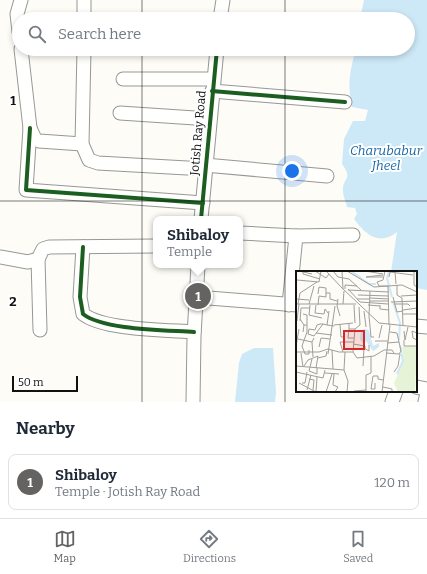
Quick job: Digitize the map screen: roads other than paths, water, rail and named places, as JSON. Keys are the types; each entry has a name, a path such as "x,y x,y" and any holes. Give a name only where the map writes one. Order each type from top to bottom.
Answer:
{"street":[{"path":"18,12 21,0"},
{"path":"84,0 84,12"},
{"path":"221,12 223,0"},
{"path":"22,56 30,128 26,190 202,203"},
{"path":"84,56 82,144 89,160 98,163 205,167 327,176"},
{"name":"Jotish Ray Road","path":"202,216 205,167 216,56"},
{"path":"124,79 213,85 345,102"},
{"path":"120,112 210,119"},
{"path":"30,128 35,139 82,144"},
{"path":"243,233 296,236 352,235"},
{"path":"196,296 293,305 296,236"},
{"path":"40,330 38,259 43,249 49,247 153,246"},
{"path":"83,247 81,302 83,314 87,317 108,324 194,332"},
{"path":"0,257 28,262 38,259"},
{"path":"193,402 194,332 198,268"},
{"path":"417,326 427,327"},
{"path":"417,387 427,389"},
{"path":"392,402 396,392"},
{"path":"426,402 427,393"}],"water":[{"name":"Charubabur Jheel","path":"364,0 427,0 427,290 417,288 417,271 391,271 397,232 384,238 373,237 368,234 354,219 357,214 355,208 347,207 343,195 343,187 347,176 342,164 344,139 353,121 365,121 368,110 352,107 350,99 350,78 354,56 415,56 415,12 361,12"},
{"path":"254,348 273,348 276,392 275,402 235,402 239,363 242,354"}],"place":[{"name":"Shibaloy","path":"198,296"}]}
